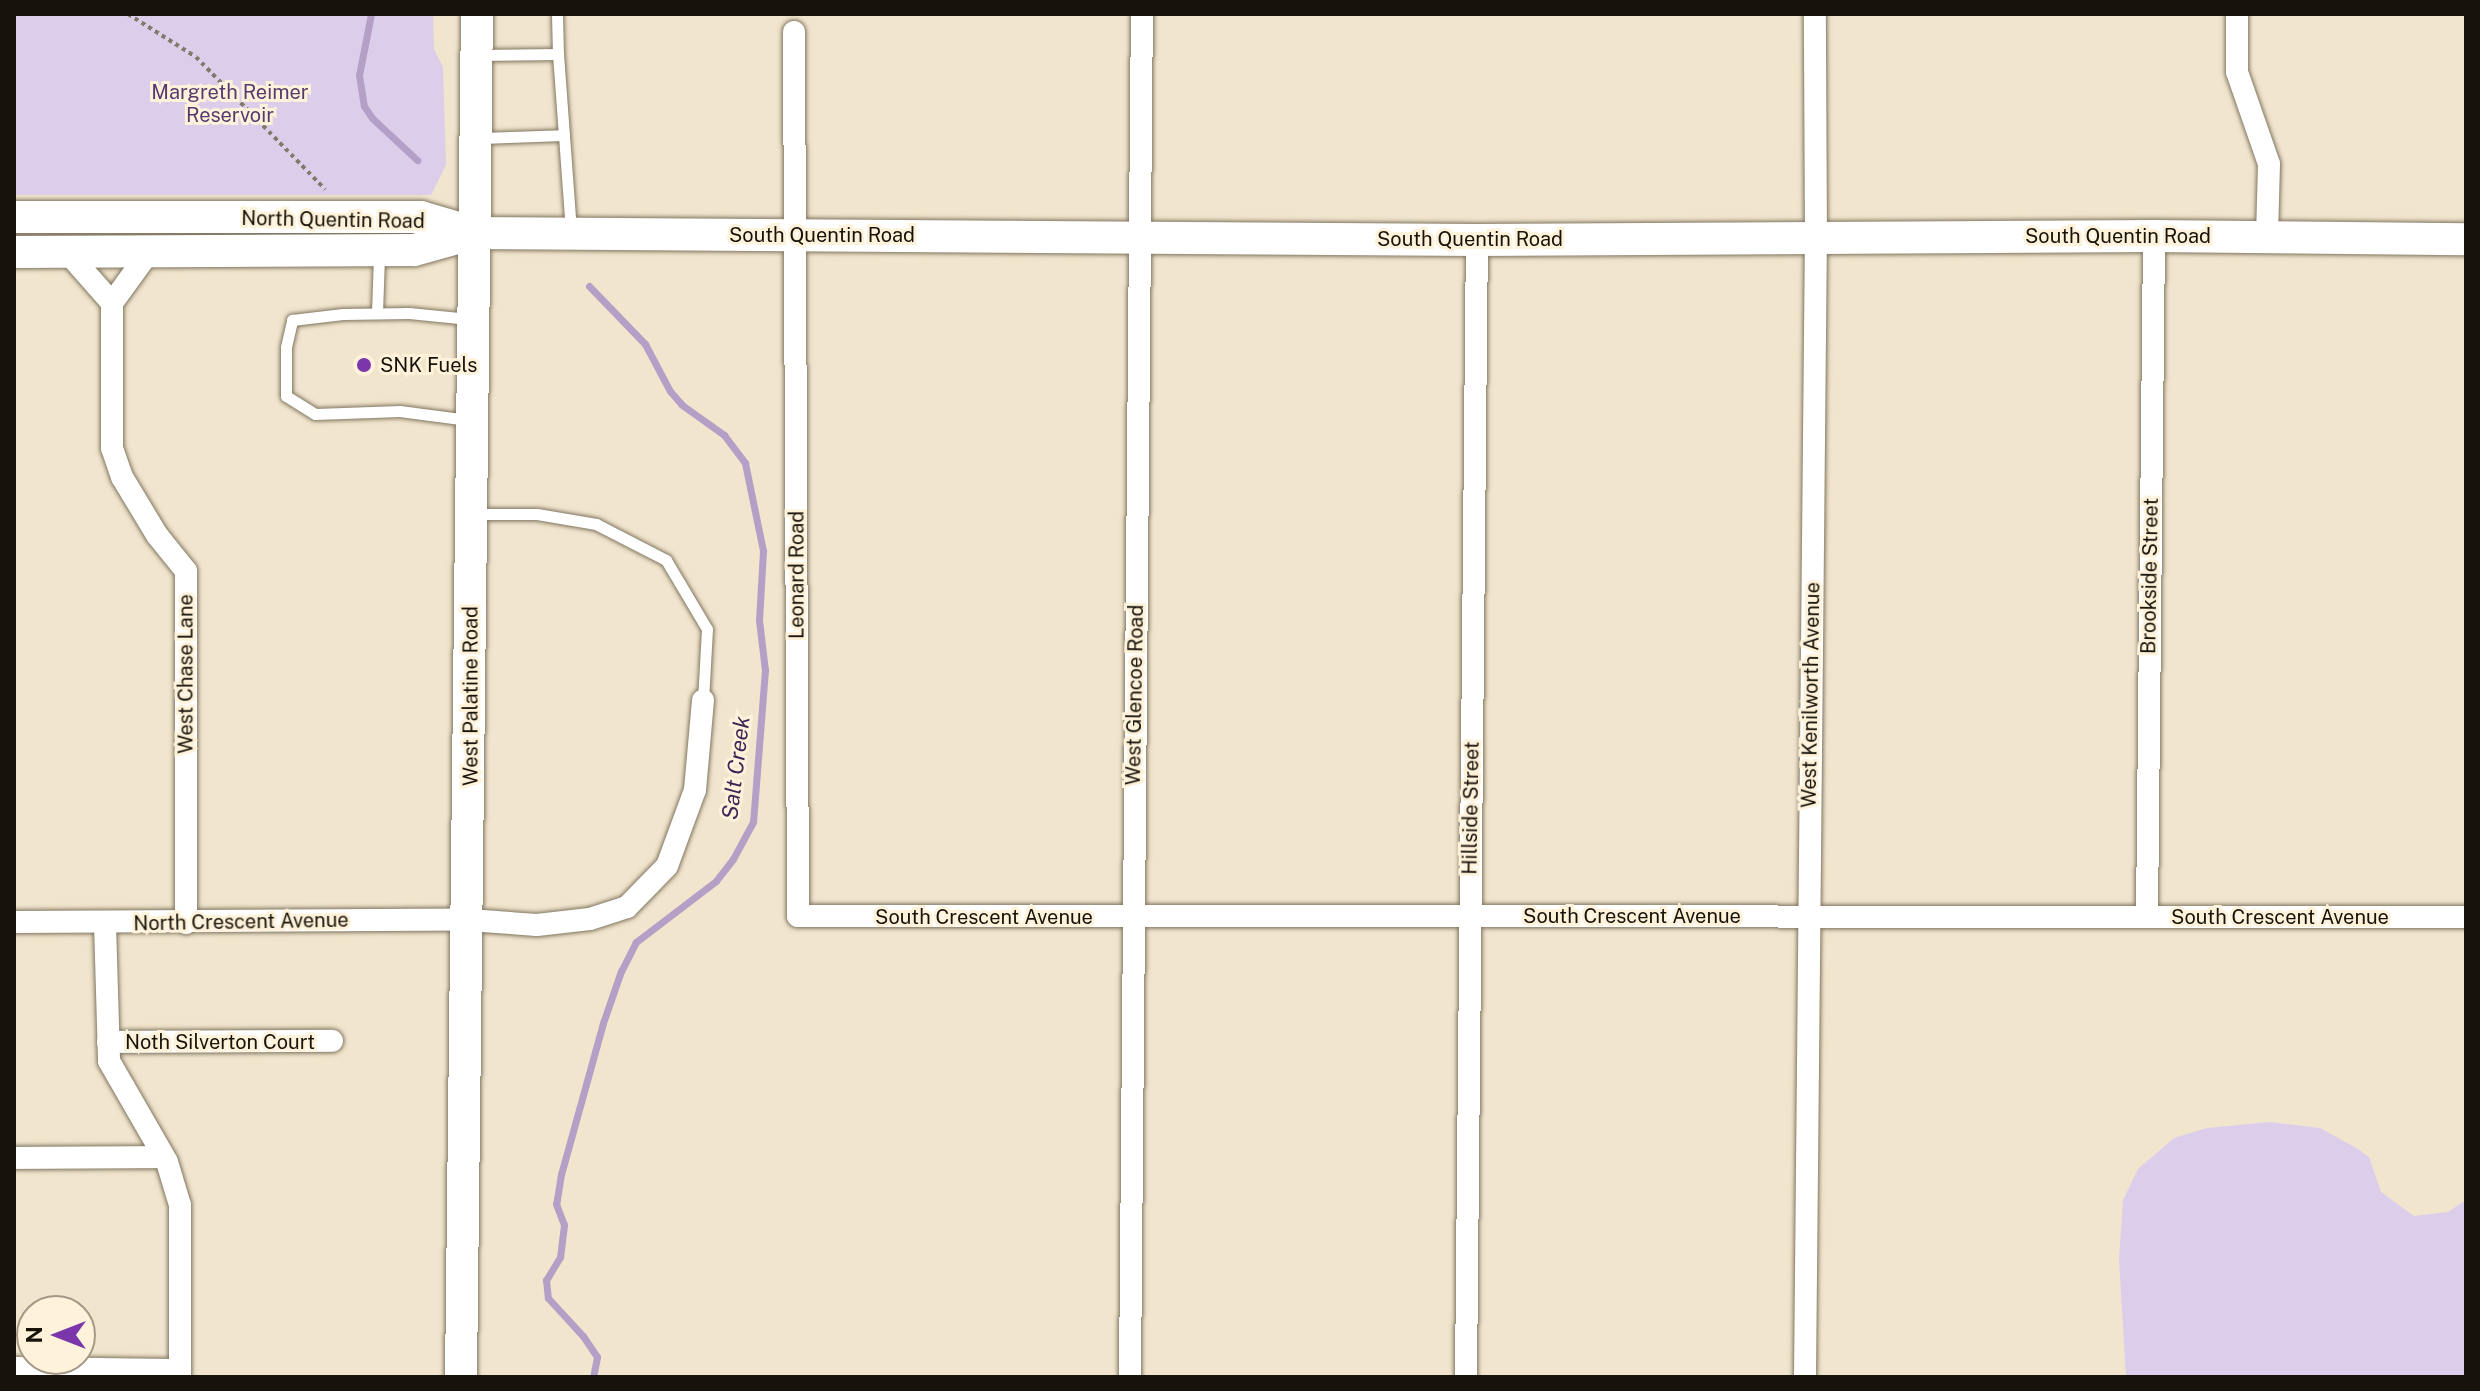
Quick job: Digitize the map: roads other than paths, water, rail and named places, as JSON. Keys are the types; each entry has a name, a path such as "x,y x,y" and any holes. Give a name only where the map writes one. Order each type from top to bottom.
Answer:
{"main road":[{"name":"West Palatine Road","path":"461,1377 469,920 477,14"},
{"name":"North Quentin Road","path":"14,217 421,217 475,233"},
{"name":"South Quentin Road","path":"475,233 1477,240 2154,236 2466,239"},
{"name":"North Quentin Road","path":"14,252 414,250 475,233"}],"street":[{"name":"West Glencoe Road","path":"1130,1377 1142,14"},
{"name":"West Kenilworth Avenue","path":"1805,1377 1816,237 1815,14"},
{"path":"2237,14 2237,72 2269,164 2267,237"},
{"name":"Leonard Road","path":"794,32 798,916"},
{"name":"Brookside Street","path":"2147,917 2154,236"},
{"name":"Hillside Street","path":"1466,1377 1477,240"},
{"path":"68,253 112,303 149,252"},
{"name":"West Chase Lane","path":"112,303 112,448 122,477 157,535 186,571 186,923"},
{"name":"North Crescent Avenue","path":"14,922 469,920 537,925 590,919 627,907 667,866 695,790 703,700"},
{"name":"South Crescent Avenue","path":"798,916 2466,917"},
{"path":"14,1368 180,1374 180,1205 163,1157 109,1061 105,924"},
{"name":"Noth Silverton Court","path":"108,1042 332,1041"},
{"path":"14,1158 163,1157"}],"lane":[{"path":"557,14 571,233"},
{"path":"477,55 558,54"},
{"path":"475,138 564,135"},
{"path":"377,313 379,250"},
{"path":"473,421 400,411 315,414 286,396 286,347 292,320 377,313 474,319"},
{"path":"472,514 537,514 596,524 666,560 707,629 703,700"}],"waterway":[{"name":"Salt Creek","path":"371,14 359,75 364,106 372,118 417,160"},
{"name":"Salt Creek","path":"589,286 645,344 670,391 682,405 724,435 745,463 763,551 759,620 765,670 753,822 733,859 716,881 636,942 621,971 603,1023 561,1174 556,1204 564,1225 560,1257 546,1280 548,1298 583,1336 597,1357 593,1377"}],"place":[{"name":"SNK Fuels","path":"364,365"}],"park label":[{"name":"Margreth Reimer Reservoir","path":"230,104"}]}
